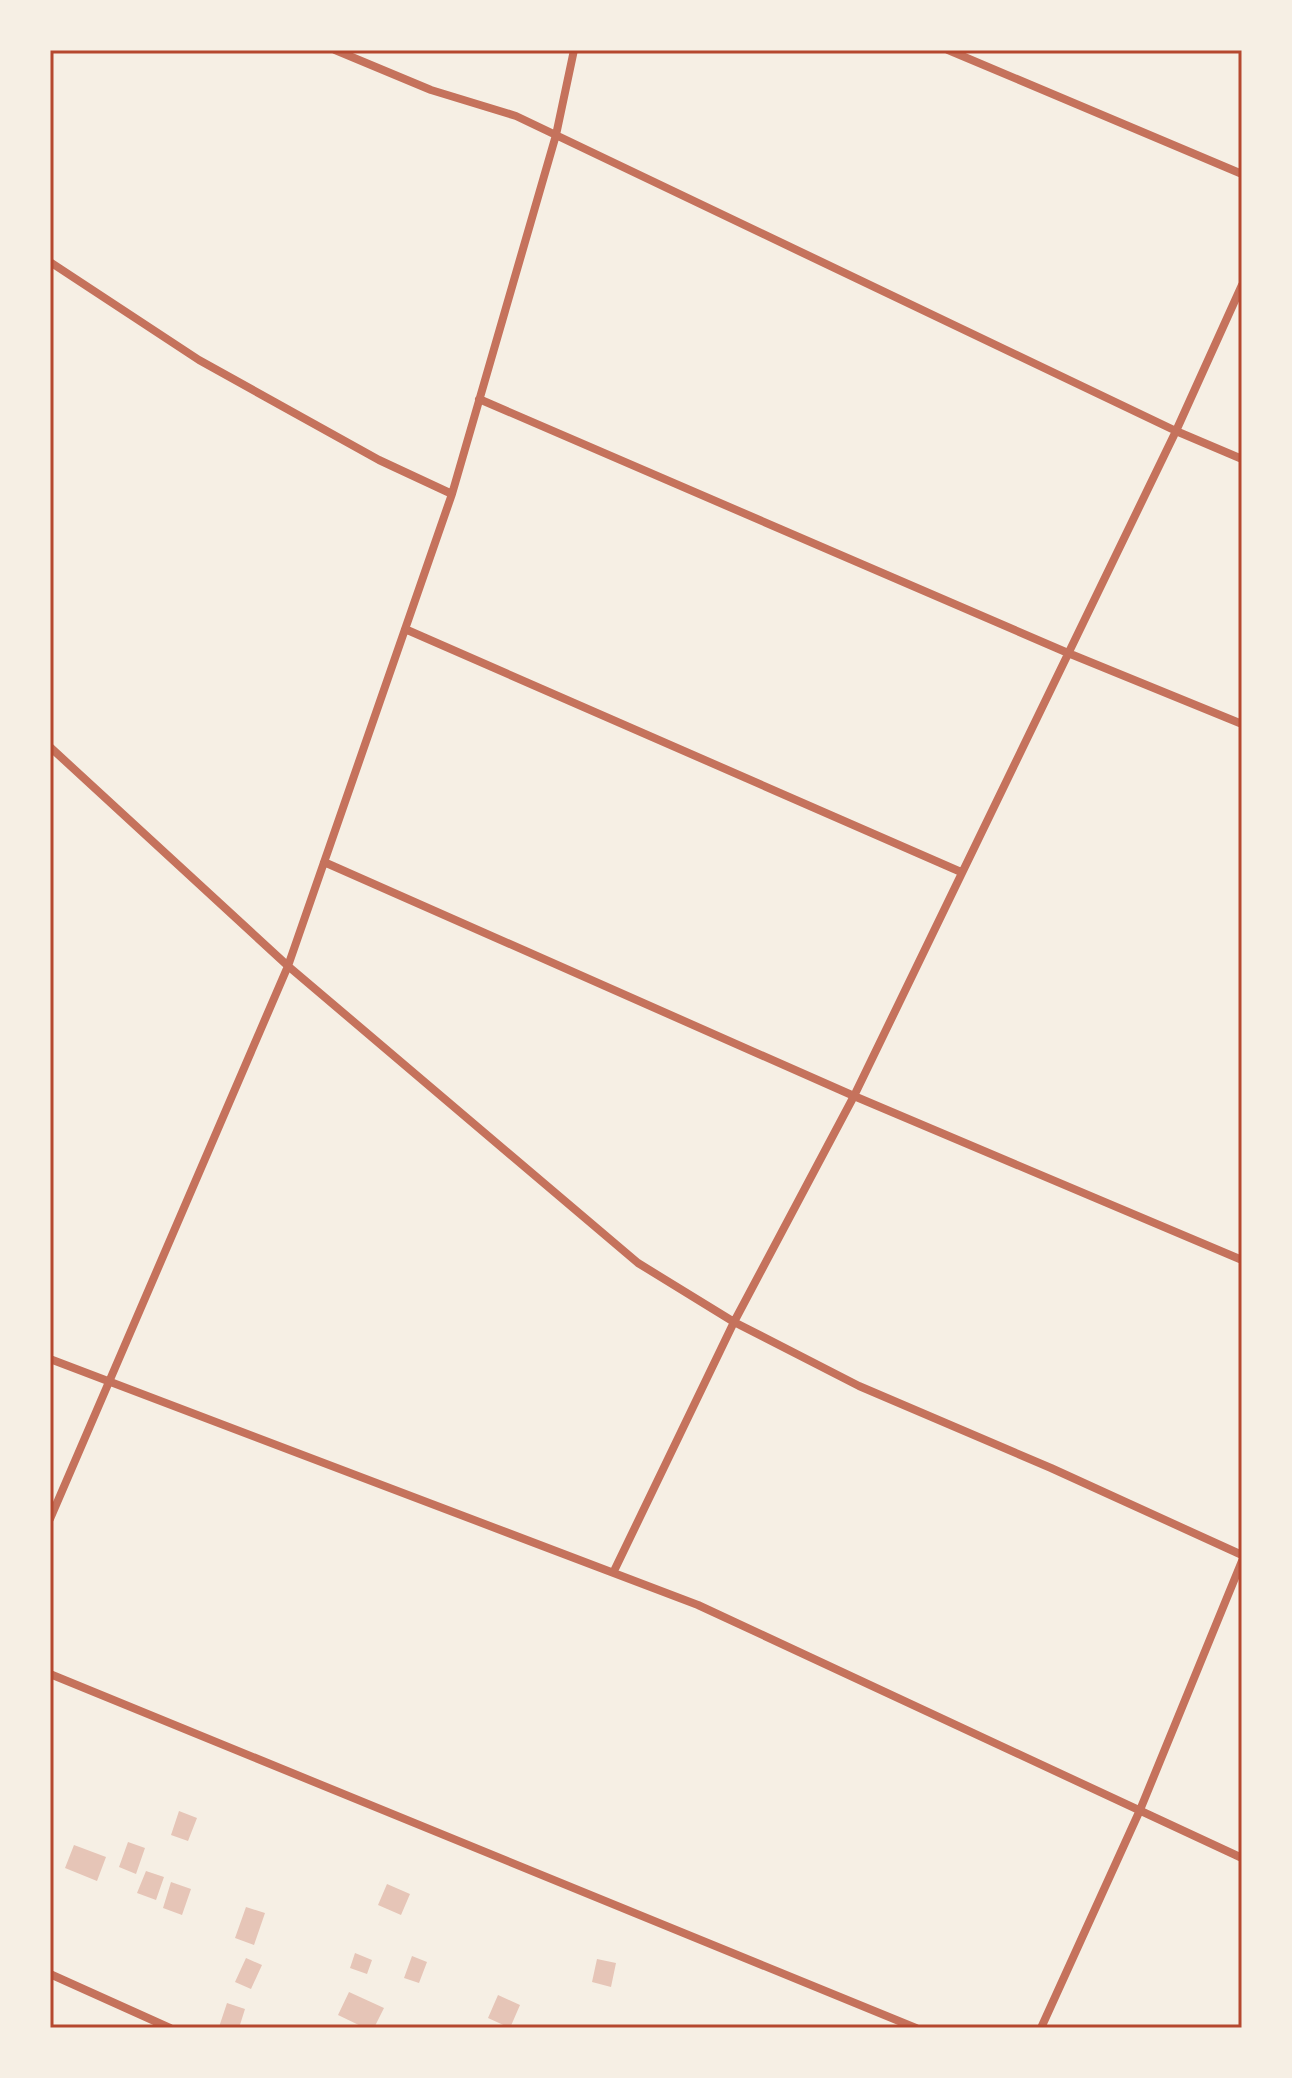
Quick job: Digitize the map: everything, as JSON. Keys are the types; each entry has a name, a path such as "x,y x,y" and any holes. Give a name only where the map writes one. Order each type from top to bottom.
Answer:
{"street":[{"path":"335,50 431,90 516,116 1176,431 1242,459"},
{"path":"50,1519 288,966 452,494 556,135 574,50"},
{"path":"948,50 1242,174"},
{"path":"50,262 199,360 379,460 452,494"},
{"path":"614,1571 734,1322 854,1096 1176,431 1242,285"},
{"path":"479,399 1068,653 1242,724"},
{"path":"405,629 961,872"},
{"path":"50,747 288,966 638,1263 734,1322 859,1386 1051,1468 1242,1558 1140,1810 1041,2028"},
{"path":"324,862 854,1096 1242,1260"},
{"path":"50,1359 698,1605 1242,1858"},
{"path":"50,1674 916,2028"},
{"path":"50,1974 170,2028"}],"building":[{"path":"179,1811 197,1818 188,1841 171,1835"},
{"path":"128,1842 145,1848 136,1874 119,1867"},
{"path":"74,1845 106,1857 97,1881 65,1868"},
{"path":"146,1871 164,1877 156,1900 137,1893"},
{"path":"171,1882 191,1889 182,1915 163,1908"},
{"path":"387,1884 410,1894 401,1915 378,1905"},
{"path":"246,1907 265,1913 254,1945 235,1938"},
{"path":"355,1953 372,1960 367,1974 350,1968"},
{"path":"412,1956 427,1962 419,1983 404,1978"},
{"path":"246,1958 262,1965 251,1989 235,1982"},
{"path":"597,1959 616,1963 611,1987 592,1982"},
{"path":"349,1992 384,2008 374,2028 365,2028 338,2015"},
{"path":"498,1995 520,2005 510,2028 488,2018"},
{"path":"227,2003 245,2009 239,2028 219,2027"}]}
